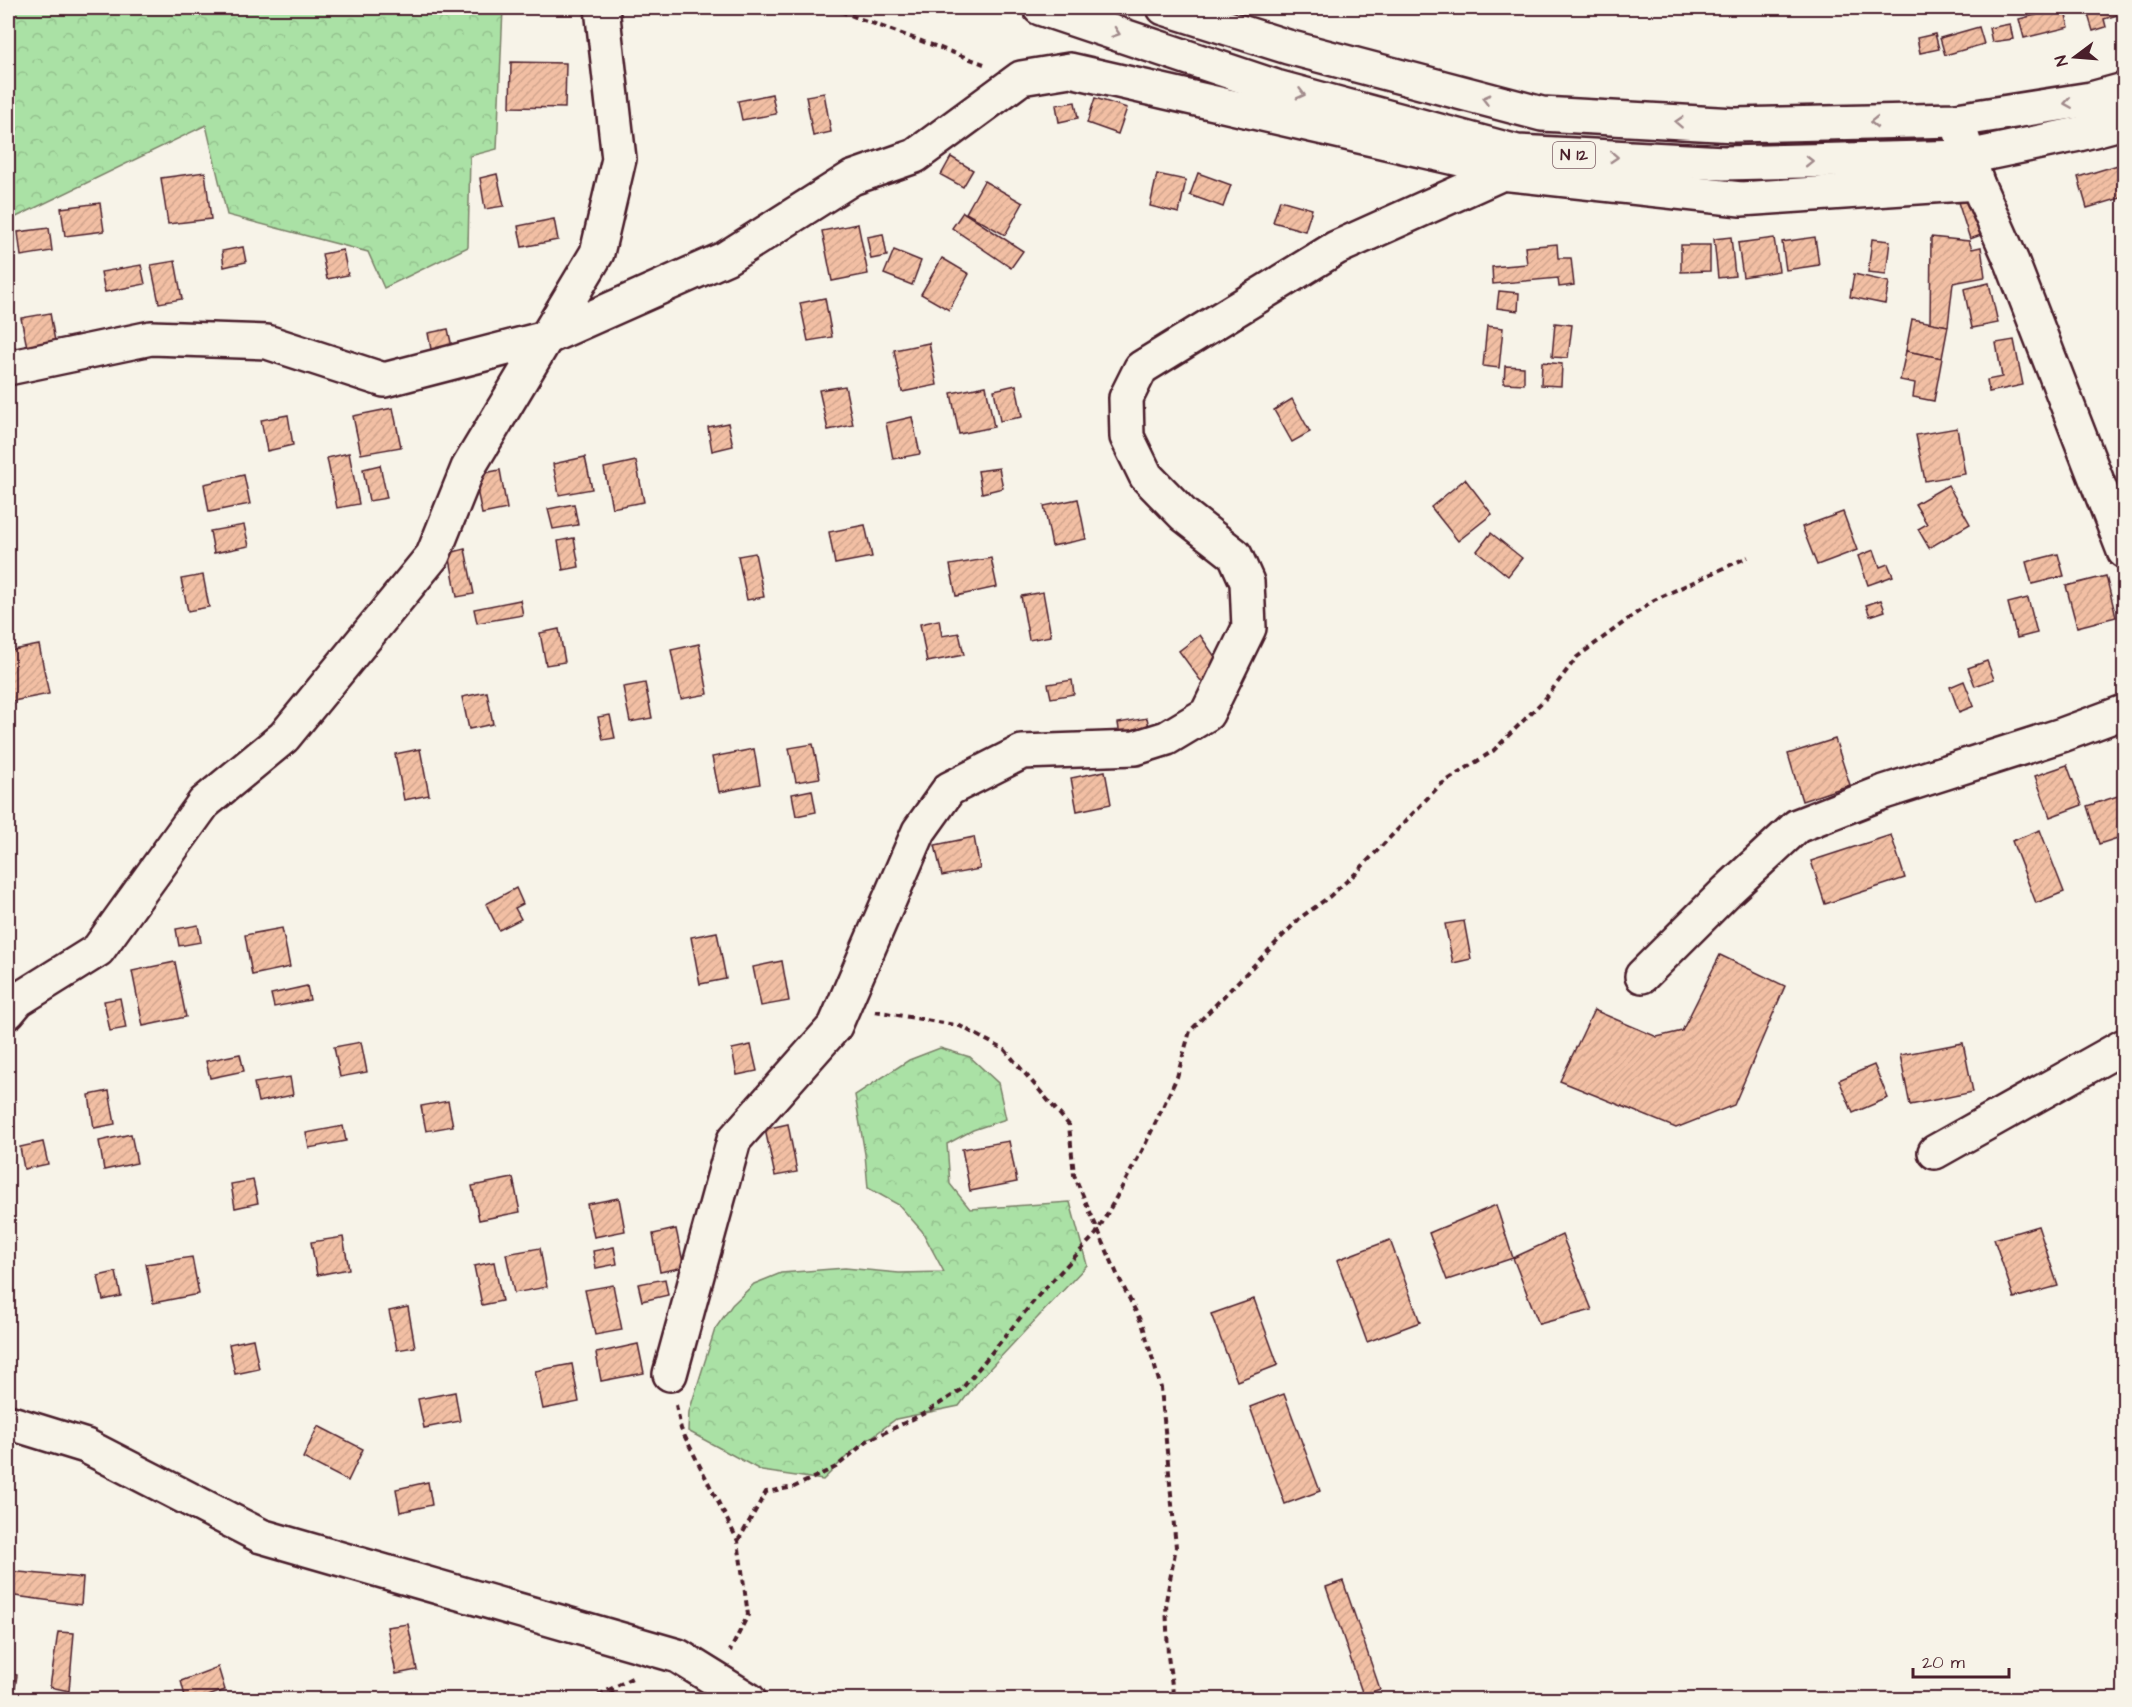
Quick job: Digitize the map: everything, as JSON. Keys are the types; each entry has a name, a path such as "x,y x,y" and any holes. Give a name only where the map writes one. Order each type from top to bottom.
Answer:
{"street":[{"path":"8,1012 18,1000 98,950 204,804 284,737 433,555 468,468 597,253 619,159 602,8"},
{"name":"N 12","path":"1041,8 1509,163 1724,163 1972,170 2079,134 2124,122"},
{"name":"N 12","path":"1164,8 1288,47 1542,114 1735,125 1957,120 2091,99 2124,90"},
{"path":"8,368 151,338 267,342 384,380 546,338 726,258 852,178 915,156 1022,78 1070,70 1464,160 1509,163"},
{"path":"1957,120 1972,170 2012,262 2124,551"},
{"path":"670,1374 734,1140 835,1026 919,831 949,789 1022,752 1135,748 1167,738 1207,714 1250,628 1247,582 1235,555 1184,516 1146,476 1127,437 1126,398 1141,368 1336,248 1509,163"},
{"path":"1642,976 1727,891 1797,826 1884,792 2062,735 2124,712"},
{"path":"1935,1152 2124,1046"},
{"path":"8,1422 86,1446 261,1536 678,1656 749,1700"}],"path":[{"path":"831,8 1022,78"},
{"path":"738,1541 766,1492 794,1487 836,1467 867,1441 925,1413 961,1390 1038,1296 1098,1230 1143,1149 1177,1077 1190,1030 1300,918 1356,873 1440,785 1493,751 1545,699 1577,657 1653,600 1748,557"},
{"path":"844,1005 960,1026 1005,1050 1069,1125 1074,1175 1117,1274 1143,1326 1161,1388 1176,1547 1166,1601 1168,1656 1174,1700"},
{"path":"670,1374 681,1430 738,1541 748,1615 716,1679"},
{"path":"612,1688 613,1700"}],"green space":[{"path":"8,8 503,8 497,149 470,156 468,247 384,288 368,252 227,215 206,125 8,221"},
{"path":"940,1048 970,1057 998,1083 1006,1119 973,1130 947,1144 950,1184 970,1209 1070,1202 1087,1265 978,1381 959,1406 896,1419 849,1454 823,1480 762,1471 688,1431 689,1412 715,1329 732,1305 754,1284 781,1273 845,1268 899,1273 944,1272 922,1231 899,1205 868,1188 855,1095 909,1060"}],"building":[{"path":"2064,8 2069,27 2024,38 2019,19"},
{"path":"2086,8 2124,8 2124,13 2104,19 2106,27 2093,31"},
{"path":"2010,24 2013,39 1992,42 1989,28"},
{"path":"1979,27 1984,44 1945,55 1940,38"},
{"path":"1935,34 1939,49 1920,53 1917,38"},
{"path":"511,62 566,63 565,108 510,107"},
{"path":"824,93 831,132 813,136 806,96"},
{"path":"772,94 776,114 742,120 738,101"},
{"path":"1095,98 1127,108 1118,134 1087,123"},
{"path":"1075,102 1078,118 1059,122 1056,105"},
{"path":"951,157 973,170 963,187 941,175"},
{"path":"2118,165 2124,197 2087,208 2078,177"},
{"path":"205,172 211,219 168,224 161,178"},
{"path":"1198,173 1231,185 1223,207 1190,195"},
{"path":"497,174 504,206 485,209 480,178"},
{"path":"1157,174 1186,180 1179,213 1150,206"},
{"path":"984,181 1023,203 1005,235 966,213"},
{"path":"1975,190 1989,232 1970,239 1956,196"},
{"path":"1280,200 1312,209 1305,231 1273,222"},
{"path":"100,203 104,231 65,236 61,208"},
{"path":"963,212 1023,251 1011,268 952,228"},
{"path":"554,219 558,240 522,247 518,226"},
{"path":"858,224 868,274 832,281 822,231"},
{"path":"49,228 52,251 21,256 18,232"},
{"path":"883,234 887,256 871,259 867,237"},
{"path":"1731,237 1735,276 1718,278 1714,239"},
{"path":"1815,237 1819,265 1786,270 1782,242"},
{"path":"1931,237 1969,241 1972,249 1981,247 1985,277 1953,283 1948,326 1930,323"},
{"path":"1774,238 1779,271 1743,277 1738,243"},
{"path":"1872,239 1890,241 1886,274 1868,272"},
{"path":"1557,244 1558,258 1571,258 1574,285 1559,287 1558,278 1493,284 1492,267 1527,264 1525,247"},
{"path":"1681,245 1710,245 1710,271 1681,272"},
{"path":"243,247 246,262 224,267 222,251"},
{"path":"343,250 348,275 327,279 322,254"},
{"path":"894,250 921,261 912,285 884,274"},
{"path":"942,258 969,274 949,310 921,294"},
{"path":"175,261 182,299 159,303 151,265"},
{"path":"141,265 145,284 105,292 101,272"},
{"path":"1854,274 1889,282 1885,304 1850,297"},
{"path":"1989,283 1998,323 1972,328 1964,289"},
{"path":"1499,291 1519,293 1518,311 1497,308"},
{"path":"825,298 832,337 808,341 800,303"},
{"path":"50,313 56,347 28,352 21,318"},
{"path":"1912,319 1948,326 1942,358 1906,351"},
{"path":"1555,323 1572,325 1568,358 1552,357"},
{"path":"1487,326 1503,328 1499,368 1483,366"},
{"path":"448,329 454,356 433,360 428,333"},
{"path":"2014,340 2023,385 1989,392 1987,380 2002,377 1996,343"},
{"path":"929,343 937,385 902,392 894,350"},
{"path":"1906,351 1942,358 1934,401 1913,397 1915,383 1900,380"},
{"path":"1542,362 1562,364 1561,386 1541,385"},
{"path":"1505,366 1524,367 1524,384 1504,383"},
{"path":"1016,385 1022,417 1000,421 994,390"},
{"path":"845,386 853,425 828,430 819,390"},
{"path":"986,386 994,427 959,434 951,393"},
{"path":"1292,399 1310,432 1292,442 1274,410"},
{"path":"393,408 401,447 361,454 353,416"},
{"path":"288,415 293,445 267,451 261,420"},
{"path":"912,417 920,454 893,459 886,423"},
{"path":"728,423 733,446 712,451 708,427"},
{"path":"1957,428 1965,474 1925,481 1916,435"},
{"path":"349,453 359,504 337,508 327,458"},
{"path":"585,457 592,489 559,495 553,464"},
{"path":"636,461 644,502 612,508 604,468"},
{"path":"380,465 387,498 369,501 363,469"},
{"path":"999,468 1003,488 982,493 978,471"},
{"path":"500,470 507,509 482,514 474,475"},
{"path":"244,475 250,504 209,512 204,484"},
{"path":"1465,479 1492,514 1458,541 1431,507"},
{"path":"1948,485 1970,524 1929,548 1918,529 1927,524 1915,504"},
{"path":"1078,499 1086,539 1052,546 1044,506"},
{"path":"574,504 578,525 553,529 548,509"},
{"path":"1843,512 1857,550 1817,565 1802,527"},
{"path":"244,525 249,546 214,553 210,531"},
{"path":"865,525 872,557 835,564 829,532"},
{"path":"1491,533 1522,558 1508,576 1477,551"},
{"path":"574,538 579,567 563,570 558,541"},
{"path":"465,549 474,594 457,597 449,553"},
{"path":"1874,550 1880,567 1888,564 1893,576 1868,585 1858,556"},
{"path":"755,553 764,597 747,600 738,556"},
{"path":"2058,554 2064,576 2032,584 2026,562"},
{"path":"991,558 997,587 956,596 950,565"},
{"path":"203,575 209,607 188,611 181,579"},
{"path":"2106,576 2116,617 2077,627 2066,586"},
{"path":"1043,592 1051,636 1029,640 1021,596"},
{"path":"2028,598 2037,633 2017,638 2008,603"},
{"path":"520,600 523,615 477,623 474,609"},
{"path":"1881,600 1885,611 1870,616 1866,605"},
{"path":"939,620 942,636 959,633 964,655 927,662 920,624"},
{"path":"559,629 565,662 546,665 540,633"},
{"path":"1200,635 1226,673 1206,688 1179,651"},
{"path":"699,644 708,694 681,699 671,650"},
{"path":"39,645 49,694 8,702 8,651"},
{"path":"1987,661 1994,679 1975,686 1968,668"},
{"path":"1072,680 1074,694 1051,698 1048,684"},
{"path":"1964,681 1974,706 1959,712 1950,687"},
{"path":"645,683 652,718 630,722 623,687"},
{"path":"487,692 493,724 469,729 462,697"},
{"path":"610,715 615,738 603,740 598,717"},
{"path":"1147,718 1151,736 1121,742 1118,723"},
{"path":"1835,739 1850,785 1802,801 1788,754"},
{"path":"813,744 820,778 796,782 789,748"},
{"path":"420,749 429,795 404,800 395,754"},
{"path":"754,749 760,784 719,792 712,757"},
{"path":"2067,765 2082,805 2050,817 2035,776"},
{"path":"1105,771 1111,804 1077,811 1071,778"},
{"path":"812,790 816,812 796,816 792,794"},
{"path":"2121,795 2124,805 2124,836 2099,844 2087,806"},
{"path":"2040,830 2064,892 2036,903 2012,841"},
{"path":"1891,835 1905,878 1825,904 1811,861"},
{"path":"974,837 980,869 942,876 935,845"},
{"path":"516,888 523,904 515,908 521,919 499,930 486,904"},
{"path":"1464,921 1471,959 1453,963 1445,924"},
{"path":"198,925 201,942 179,946 176,929"},
{"path":"282,928 290,967 252,975 245,935"},
{"path":"717,932 726,979 700,984 691,937"},
{"path":"1720,955 1785,986 1734,1105 1676,1128 1560,1081 1594,1010 1657,1037 1682,1031"},
{"path":"782,961 789,1001 761,1006 753,967"},
{"path":"175,962 186,1017 143,1026 132,971"},
{"path":"307,986 310,1000 274,1007 271,994"},
{"path":"120,998 126,1028 110,1031 104,1001"},
{"path":"361,1042 367,1072 340,1077 334,1047"},
{"path":"1963,1043 1973,1092 1910,1105 1900,1055"},
{"path":"751,1045 757,1071 737,1075 732,1049"},
{"path":"240,1054 244,1071 210,1078 206,1061"},
{"path":"1874,1065 1888,1098 1853,1113 1839,1080"},
{"path":"290,1077 293,1095 258,1102 254,1083"},
{"path":"109,1091 115,1124 94,1128 89,1095"},
{"path":"448,1101 453,1126 426,1131 421,1106"},
{"path":"788,1124 797,1172 775,1176 765,1129"},
{"path":"343,1126 346,1141 309,1148 306,1133"},
{"path":"131,1134 137,1163 104,1170 99,1141"},
{"path":"1009,1141 1017,1182 970,1191 962,1149"},
{"path":"43,1142 48,1164 24,1169 20,1147"},
{"path":"513,1178 520,1212 479,1220 472,1186"},
{"path":"253,1180 258,1203 235,1208 231,1184"},
{"path":"619,1198 625,1231 594,1237 587,1204"},
{"path":"1496,1205 1513,1258 1447,1280 1429,1233"},
{"path":"2038,1226 2058,1286 2014,1298 1994,1239"},
{"path":"676,1229 684,1267 660,1272 653,1234"},
{"path":"1562,1235 1592,1310 1539,1324 1513,1258"},
{"path":"343,1237 349,1269 317,1275 311,1242"},
{"path":"1390,1240 1420,1322 1367,1342 1337,1260"},
{"path":"614,1247 617,1264 596,1268 593,1251"},
{"path":"540,1248 547,1287 514,1293 506,1254"},
{"path":"192,1257 199,1294 153,1303 146,1264"},
{"path":"494,1262 502,1301 482,1305 474,1266"},
{"path":"116,1272 121,1296 103,1300 98,1276"},
{"path":"665,1279 668,1295 642,1301 638,1284"},
{"path":"613,1285 622,1330 595,1335 585,1290"},
{"path":"1254,1299 1278,1365 1237,1381 1211,1314"},
{"path":"408,1307 415,1347 397,1350 389,1311"},
{"path":"253,1339 259,1369 235,1374 229,1344"},
{"path":"638,1344 644,1373 601,1381 596,1353"},
{"path":"572,1364 579,1402 543,1409 535,1371"},
{"path":"455,1392 460,1421 424,1428 418,1399"},
{"path":"1284,1394 1320,1491 1285,1504 1250,1407"},
{"path":"318,1426 363,1449 348,1481 303,1458"},
{"path":"428,1482 432,1505 400,1512 396,1489"},
{"path":"8,1571 83,1578 81,1605 8,1595"},
{"path":"1343,1581 1380,1689 1363,1695 1326,1587"},
{"path":"408,1624 417,1670 396,1674 387,1627"},
{"path":"58,1632 74,1633 69,1691 50,1687"},
{"path":"218,1667 225,1690 197,1700 186,1700 181,1681"},
{"path":"8,1673 17,1675 14,1695 8,1694"}]}
